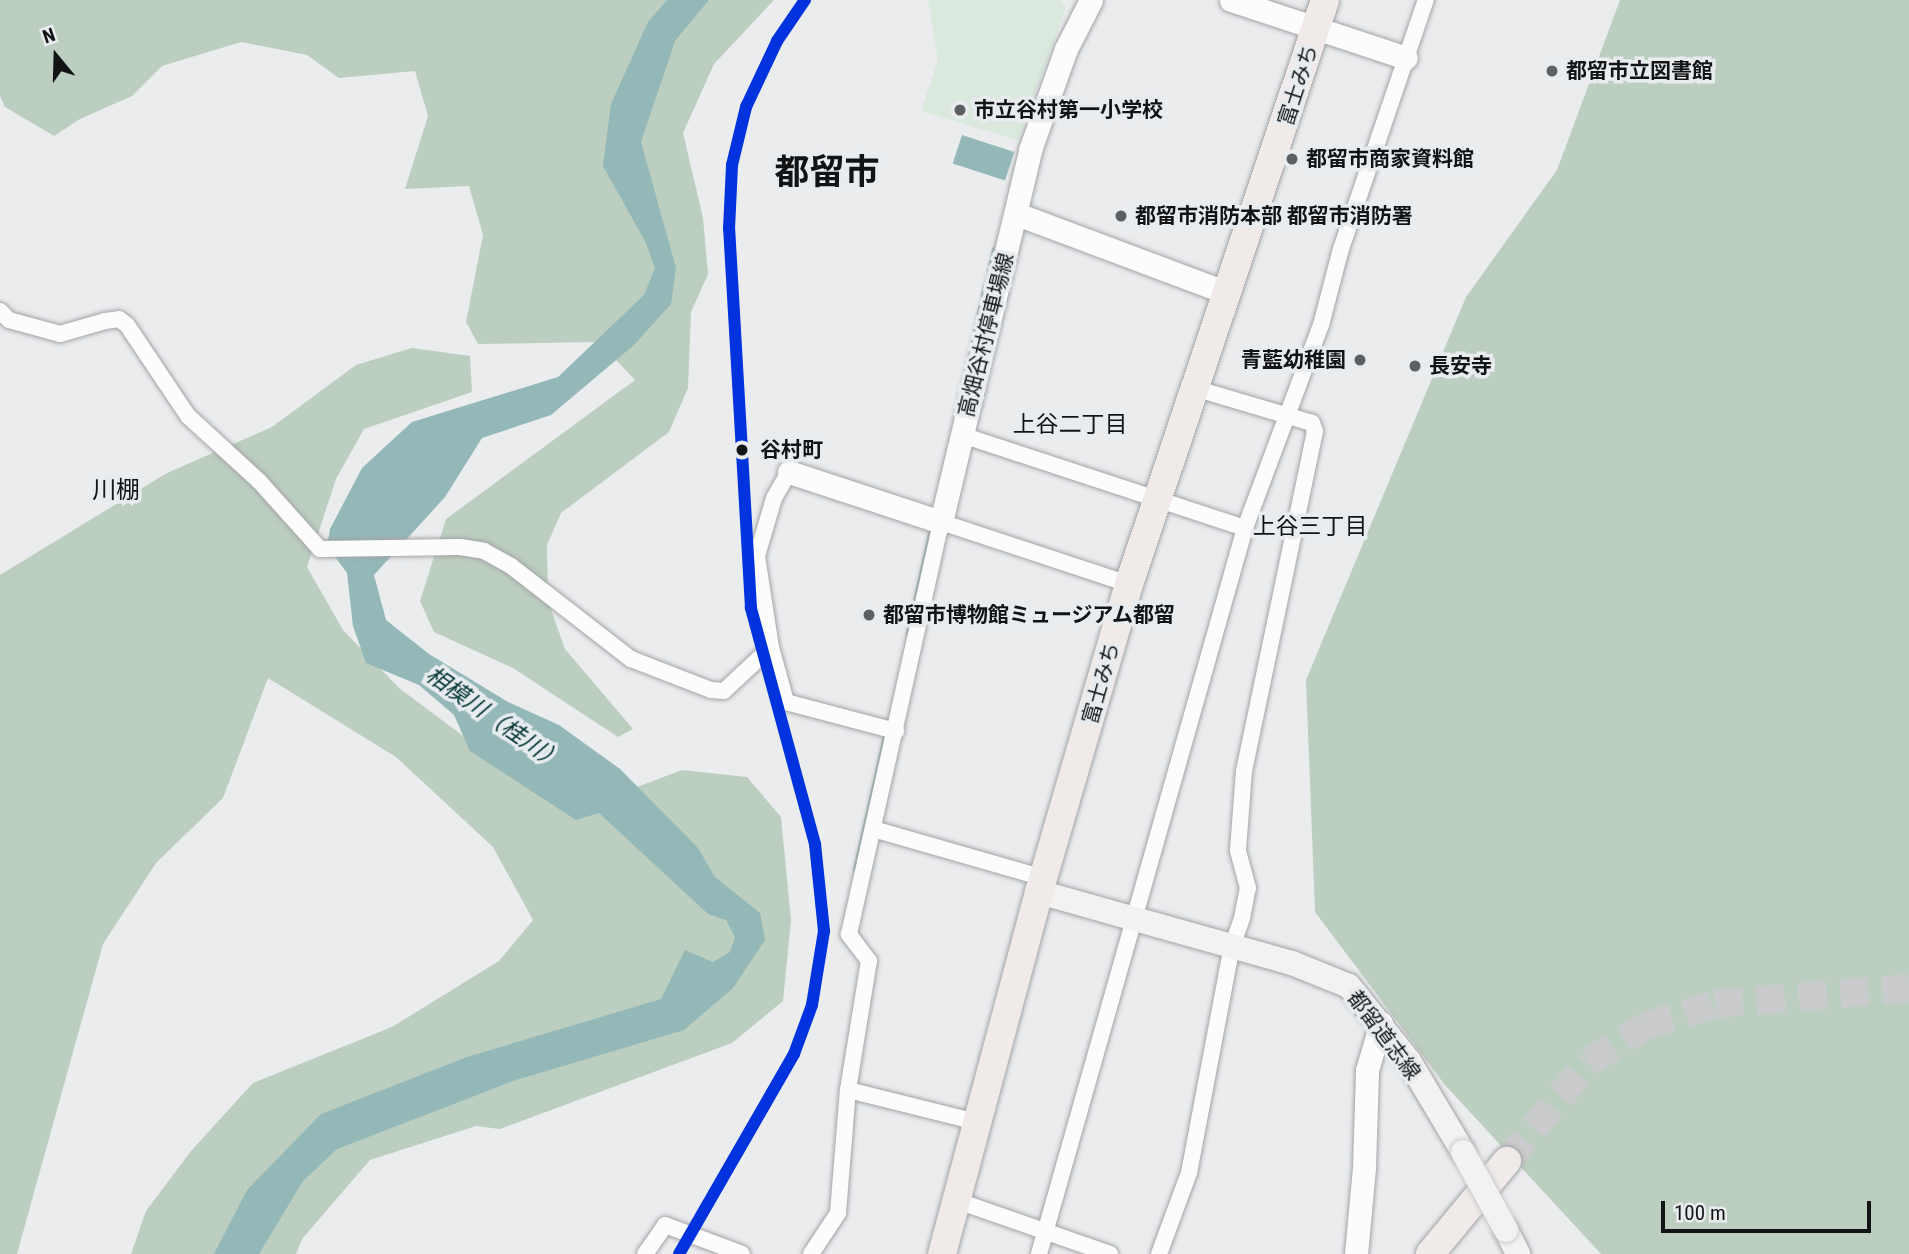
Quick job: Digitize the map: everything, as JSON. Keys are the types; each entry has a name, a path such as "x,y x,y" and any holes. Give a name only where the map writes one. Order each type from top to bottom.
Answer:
{"highway":[{"name":"富士みち","path":"942,1254 980,1123 1041,885 1129,584 1156,498 1197,389 1325,0"},
{"path":"1430,1254 1507,1161"}],"main road":[{"name":"高畑谷村停車場線","path":"941,522 1017,214 1030,150 1066,49 1091,0"},
{"path":"1231,0 1406,58"},
{"path":"1017,214 1227,293"},
{"path":"789,472 941,522"},
{"name":"都留道志線","path":"1041,885 1132,917 1337,979 1381,1023 1463,1153 1518,1254"},
{"path":"1356,1254 1364,1167 1367,1070 1381,1023"}],"street":[{"path":"1038,1254 1245,528 1284,415 1321,324 1341,249 1426,0"},
{"path":"0,311 9,320 60,334 118,319 127,325 205,436 259,481 316,547 328,551 405,548 484,551 511,566 631,659 711,691 724,691 771,647"},
{"path":"1160,1254 1189,1173 1232,946 1248,888 1238,850 1244,771 1315,431 1312,422 1197,389"},
{"path":"962,435 1245,528"},
{"path":"789,472 774,498 757,556 771,647 786,702 896,731"},
{"path":"811,1254 838,1213 848,1090 869,961 849,934 941,522 1129,584"},
{"path":"873,829 1041,885"},
{"path":"848,1090 980,1123"},
{"path":"958,1200 1110,1254"},
{"path":"645,1254 665,1225 742,1254"}],"shaded area":[{"path":"928,0 1061,0 1066,8 1018,140 921,111 938,60"}],"green space":[{"path":"0,0 774,0 714,64 683,133 703,218 708,274 691,312 688,388 669,432 561,513 547,545 548,601 565,649 633,729 618,737 513,668 434,632 420,601 446,519 635,380 599,342 478,344 466,322 483,235 469,186 405,189 428,116 415,71 339,78 307,55 241,42 162,66 132,96 80,119 54,136 5,107 0,96"},
{"path":"1620,0 1909,0 1909,1254 1601,1254 1445,1085 1315,912 1306,680 1466,297 1557,170"},
{"path":"412,348 470,356 472,392 364,429 336,479 307,567 343,630 399,688 506,768 592,804 682,770 747,777 781,817 791,920 783,1001 732,1043 500,1129 476,1126 370,1160 302,1239 296,1254 131,1254 146,1211 191,1151 253,1083 392,1027 499,961 533,920 493,847 396,757 268,678 223,798 156,863 103,944 17,1254 0,1254 0,575 167,473 272,427 356,365"}],"water":[{"name":"相模川（桂川）","path":"667,0 709,0 675,41 641,142 676,268 671,304 634,345 551,415 482,438 445,497 374,575 386,620 429,654 508,702 559,725 620,769 698,848 715,877 760,913 765,940 733,988 684,1030 516,1080 337,1149 303,1181 259,1254 214,1254 247,1190 321,1114 467,1057 661,999 685,950 713,962 730,952 735,937 726,920 708,914 599,813 576,820 470,751 454,715 419,685 366,663 353,626 347,573 327,546 330,529 362,468 412,422 558,377 644,295 655,268 646,243 603,166 611,104 648,22"},
{"path":"962,135 1014,152 1005,181 953,164"}],"waterway":[{"path":"989,270 994,250"},
{"path":"975,330 985,286"},
{"path":"908,634 931,529"},
{"path":"855,870 885,737"}],"tunnel":[{"path":"1507,1161 1589,1062 1645,1026 1715,1004 1909,988"}],"transit line":[{"path":"679,1254 794,1054 812,1005 824,931 815,844 751,608 729,229 732,165 746,107 777,41 805,0"}],"place":[{"name":"都留市立図書館","path":"1552,71"},
{"name":"市立谷村第一小学校","path":"960,110"},
{"name":"都留市商家資料館","path":"1292,159"},
{"name":"都留市消防本部 都留市消防署","path":"1121,216"},
{"name":"青藍幼稚園","path":"1360,360"},
{"name":"長安寺","path":"1415,366"},
{"name":"谷村町","path":"742,450"},
{"name":"都留市博物館ミュージアム都留","path":"869,615"}],"district":[{"name":"都留市","path":"827,173"},
{"name":"上谷二丁目","path":"1070,425"},
{"name":"川棚","path":"116,491"},
{"name":"上谷三丁目","path":"1310,527"}]}
